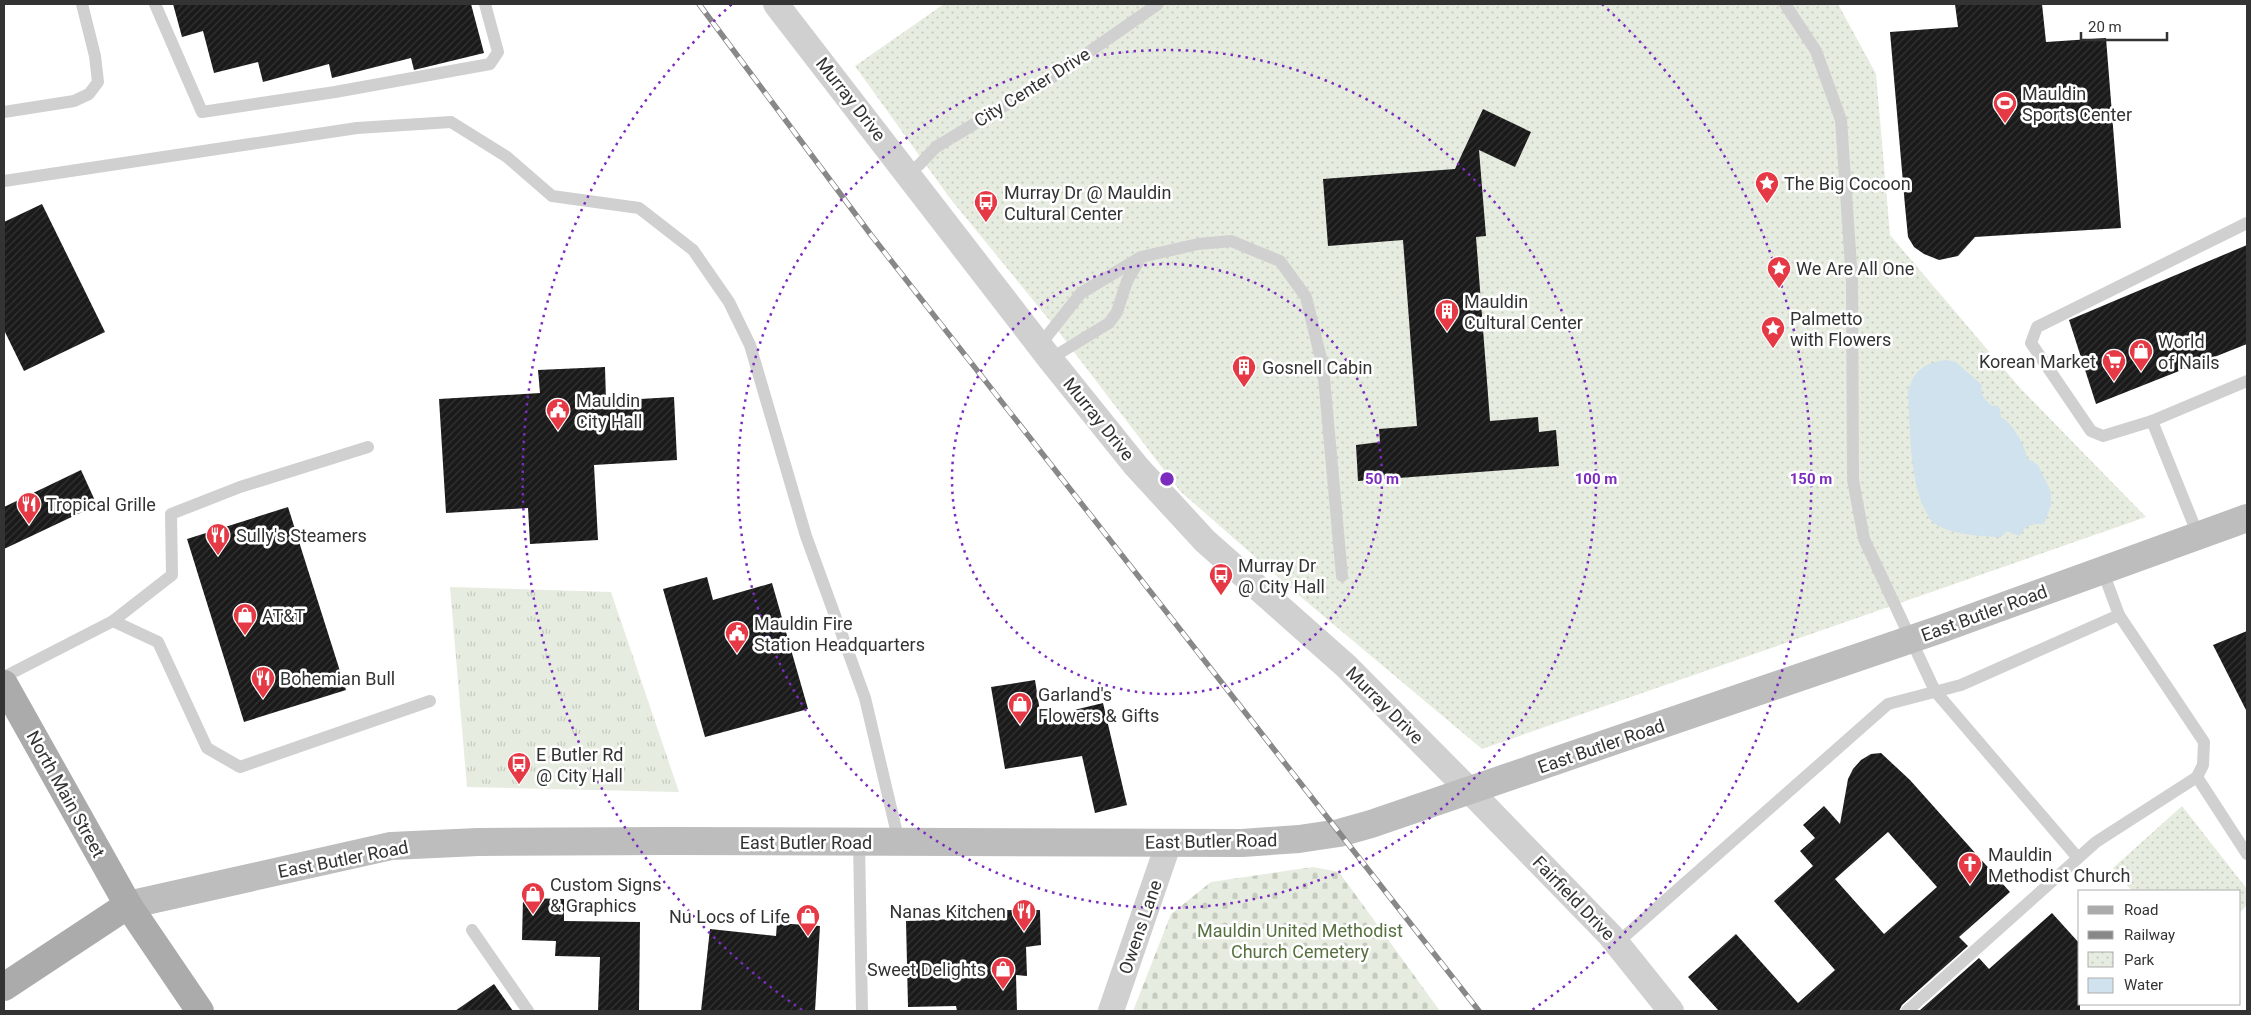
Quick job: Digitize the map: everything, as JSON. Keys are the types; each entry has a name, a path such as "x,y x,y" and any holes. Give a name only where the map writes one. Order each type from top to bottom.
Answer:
{"main road":[{"name":"East Butler Road","path":"128,905 391,846 478,842 1242,843 1299,839 1339,833 1470,791 1910,639 2247,518"},
{"name":"North Main Street","path":"4,684 128,905 197,1010"},
{"path":"4,987 128,905"}],"street":[{"name":"Murray Drive","path":"776,4 1045,352 1136,466 1205,541 1346,666 1470,791"},
{"name":"Fairfield Drive","path":"1470,791 1617,943 1671,1011"},
{"name":"Owens Lane","path":"1111,1011 1169,842"}],"lane":[{"path":"4,112 74,101 89,94 98,82 95,56 82,4"},
{"path":"155,4 202,112 335,92 490,64 498,52 485,4"},
{"name":"City Center Drive","path":"908,173 919,165 936,147 1056,75 1158,4"},
{"path":"1785,4 1816,51 1841,120 1852,281 1853,480 1864,539 1935,691 2078,858"},
{"path":"4,182 357,128 451,122 507,157 552,196 639,208 693,250 730,302 750,345 806,536 865,698 899,842"},
{"path":"2247,223 2037,327 2031,343 2091,431 2103,436 2152,421 2247,381"},
{"path":"1045,352 1081,293 1141,257 1198,244 1231,241 1280,261 1306,297 1323,367 1342,576"},
{"path":"1045,352 1109,323 1117,312 1127,281 1141,257"},
{"path":"2152,421 2198,535"},
{"path":"4,677 113,621 172,575 171,514 240,487 368,447"},
{"path":"1907,1011 2096,842 2197,777 2203,765 2204,742 2120,615 2102,569"},
{"path":"1617,943 1888,704 1960,685 2120,615"},
{"path":"113,621 158,642 207,748 240,767 430,701"},
{"path":"2197,777 2247,854"},
{"path":"859,842 862,1011"},
{"path":"472,930 528,1011"}],"green space":[{"path":"944,4 1838,4 1876,74 1890,235 2020,388 2146,517 1482,749 1302,598 1180,491 1055,327 949,197 855,66"},
{"path":"450,587 611,592 679,792 467,787"},
{"path":"2182,806 2247,889 2247,905 2241,911 2241,890 2131,890 2113,868"},
{"name":"Mauldin United Methodist Church Cemetery","path":"1313,867 1339,872 1440,1011 1133,1011 1171,914 1211,882"}],"water":[{"path":"1946,360 1956,362 1982,385 1981,391 1987,402 1992,406 1996,405 2000,409 2001,417 2005,419 2017,435 2027,458 2038,465 2051,492 2051,505 2044,524 2029,526 2024,529 2020,536 2007,531 2001,537 1994,537 1954,532 1936,525 1931,520 1918,493 1910,440 1908,392 1913,378 1921,369 1932,363"}],"building":[{"path":"173,4 471,4 484,53 414,70 411,58 332,78 329,64 263,82 258,62 214,73 203,31 182,37"},
{"name":"Mauldin Sports Center","path":"1955,4 2042,4 2046,42 2106,38 2121,228 1975,237 1958,256 1939,260 1924,254 1914,247 1908,237 1890,32 1958,27"},
{"name":"Mauldin Cultural Center","path":"1483,109 1531,132 1515,167 1479,150 1486,236 1476,237 1490,421 1538,417 1539,432 1556,430 1559,466 1358,481 1356,445 1380,442 1379,429 1417,426 1403,240 1328,246 1323,179 1455,169"},
{"path":"42,204 105,332 24,371 4,330 4,222"},
{"path":"2247,245 2247,344 2096,404 2069,320"},
{"name":"Mauldin City Hall","path":"605,367 606,401 674,397 677,460 594,465 598,540 530,544 528,508 446,513 439,399 540,393 538,370"},
{"name":"Tropical Grille","path":"81,470 97,505 4,549 4,507"},
{"path":"288,507 346,690 244,722 187,539"},
{"name":"Mauldin Fire Station Headquarters","path":"707,577 713,600 772,583 808,709 705,737 663,589"},
{"path":"2247,631 2247,712 2213,645"},
{"path":"1035,680 1041,718 1103,703 1127,805 1095,813 1082,756 1005,769 991,687"},
{"name":"Mauldin Methodist Church","path":"1881,753 1910,780 2010,892 1959,937 1968,946 1902,1005 1899,1011 1719,1011 1688,977 1736,934 1798,1003 1835,970 1774,901 1813,866 1800,851 1815,838 1803,825 1824,806 1840,824 1848,779 1853,769 1861,760 1871,754","holes":["1888,832 1937,887 1884,934 1835,879"]},
{"path":"523,898 564,899 564,921 640,922 639,1011 598,1011 600,957 555,956 556,941 522,940"},
{"path":"954,910 1040,910 1041,945 1026,947 1027,976 1016,975 1017,1011 957,1011 956,1006 908,1007 906,921 954,919"},
{"path":"2052,913 2078,942 2078,1005 2080,1005 2080,1011 1919,1011 1979,958 1989,969"},
{"path":"777,923 820,926 815,1011 701,1011 710,929 776,936"},
{"path":"494,984 513,1011 455,1011"}],"railway":[{"path":"699,4 871,235 1479,1011"}],"place":[{"name":"Mauldin Sports Center","path":"2005,124"},
{"name":"The Big Cocoon","path":"1767,204"},
{"name":"Murray Dr @ Mauldin Cultural Center","path":"986,223"},
{"name":"We Are All One","path":"1779,289"},
{"name":"Mauldin Cultural Center","path":"1447,332"},
{"name":"Palmetto with Flowers","path":"1773,349"},
{"name":"World of Nails","path":"2141,372"},
{"name":"Korean Market","path":"2114,382"},
{"name":"Gosnell Cabin","path":"1244,388"},
{"name":"Mauldin City Hall","path":"558,431"},
{"name":"Tropical Grille","path":"29,525"},
{"name":"Sully's Steamers","path":"218,556"},
{"name":"Murray Dr @ City Hall","path":"1221,596"},
{"name":"AT&T","path":"245,636"},
{"name":"Mauldin Fire Station Headquarters","path":"737,654"},
{"name":"Bohemian Bull","path":"263,699"},
{"name":"Garland's Flowers & Gifts","path":"1020,725"},
{"name":"E Butler Rd @ City Hall","path":"519,785"},
{"name":"Mauldin Methodist Church","path":"1970,885"},
{"name":"Custom Signs & Graphics","path":"533,915"},
{"name":"Nanas Kitchen","path":"1024,932"},
{"name":"Nu Locs of Life","path":"808,937"},
{"name":"Sweet Delights","path":"1003,990"}]}
